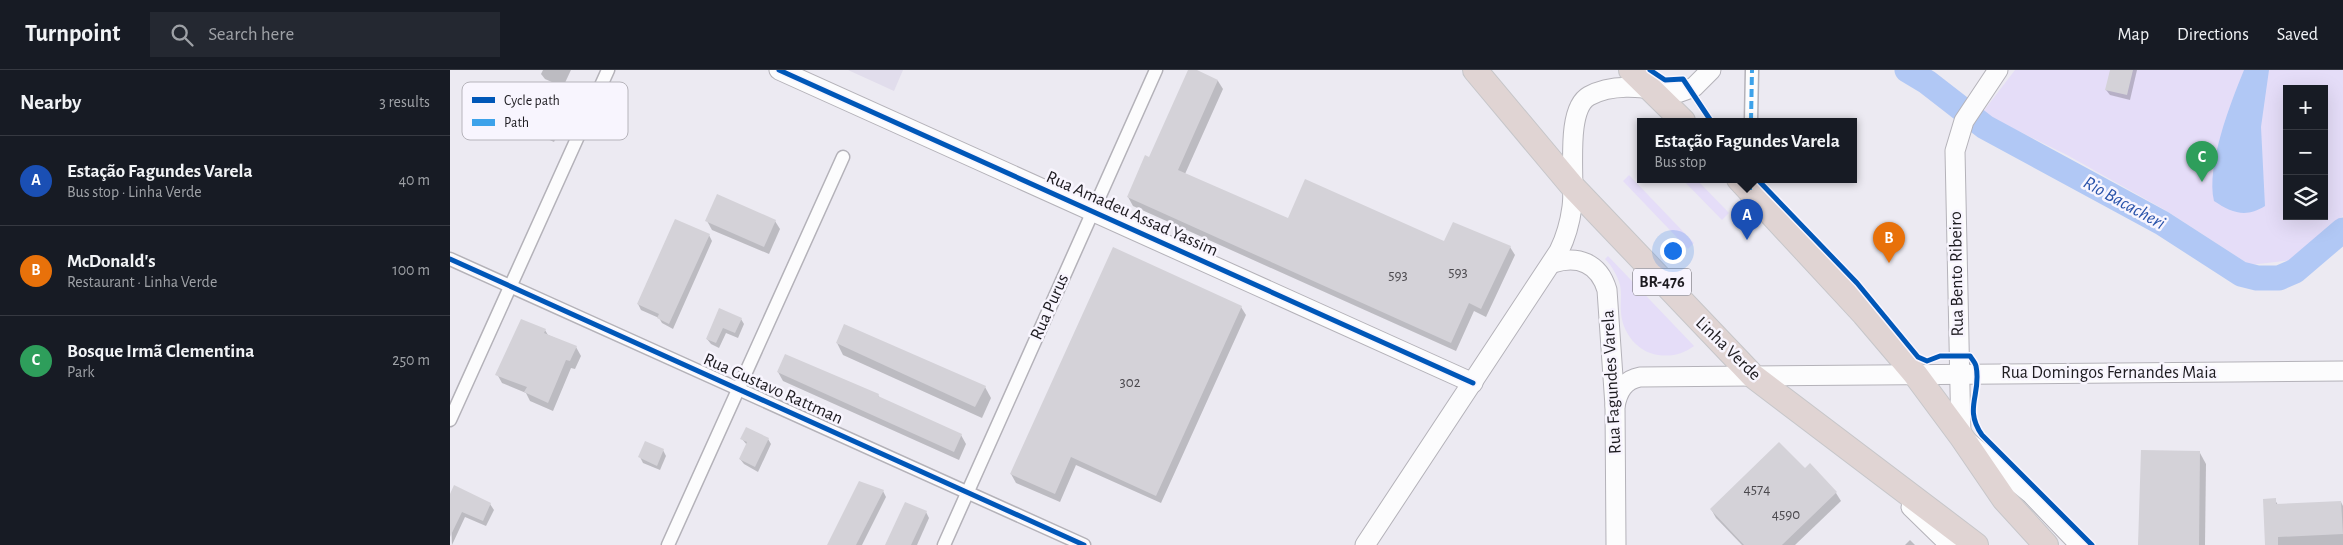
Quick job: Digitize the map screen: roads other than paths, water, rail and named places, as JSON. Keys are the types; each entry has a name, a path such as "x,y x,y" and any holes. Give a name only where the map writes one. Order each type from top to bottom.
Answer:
{"highway":[{"name":"Linha Verde","path":"1475,70 1573,187 1753,376 1859,454 1976,545"},
{"path":"1631,70 1680,118"},
{"path":"1746,183 1843,290 1915,374 1961,436 2004,499 2046,545"}],"main road":[{"name":"Rua Amadeu Assad Yassim","path":"779,70 1473,383"},
{"path":"1365,545 1553,263 1569,224 1573,187 1574,129 1577,112 1582,102 1591,95 1608,90 1634,88 1687,91 1711,70"},
{"name":"Rua Bento Ribeiro","path":"1961,436 1954,161 1956,142 1964,120 1998,70"},
{"name":"Rua Fagundes Varela","path":"1553,263 1566,259 1577,259 1594,267 1604,279 1607,290 1615,406 1616,545"},
{"name":"Rua Domingos Fernandes Maia","path":"1615,406 1621,388 1632,379 1915,374 2343,371"},
{"path":"1961,436 2031,494 2080,545"},
{"path":"1859,454 1950,545"}],"street":[{"path":"603,82 608,70"},
{"name":"Rua Purus","path":"944,545 1156,70"},
{"path":"1751,118 1752,70"},
{"path":"450,420 576,140"},
{"path":"668,545 843,157"},
{"name":"Rua Gustavo Rattman","path":"450,259 1084,545"}],"water":[{"path":"2244,70 2269,70 2261,127 2265,206 2245,213 2227,209 2214,201 2212,187 2216,153 2232,100"}],"waterway":[{"name":"Rio Bacacheri","path":"1907,70 1927,82 1985,127 2162,223 2241,274 2257,278 2279,278 2295,271 2343,230"}],"place":[{"name":"Bosque Irmã Clementina","path":"2202,182"},
{"name":"Estação Fagundes Varela","path":"1747,240"},
{"name":"McDonald's","path":"1889,263"}]}
